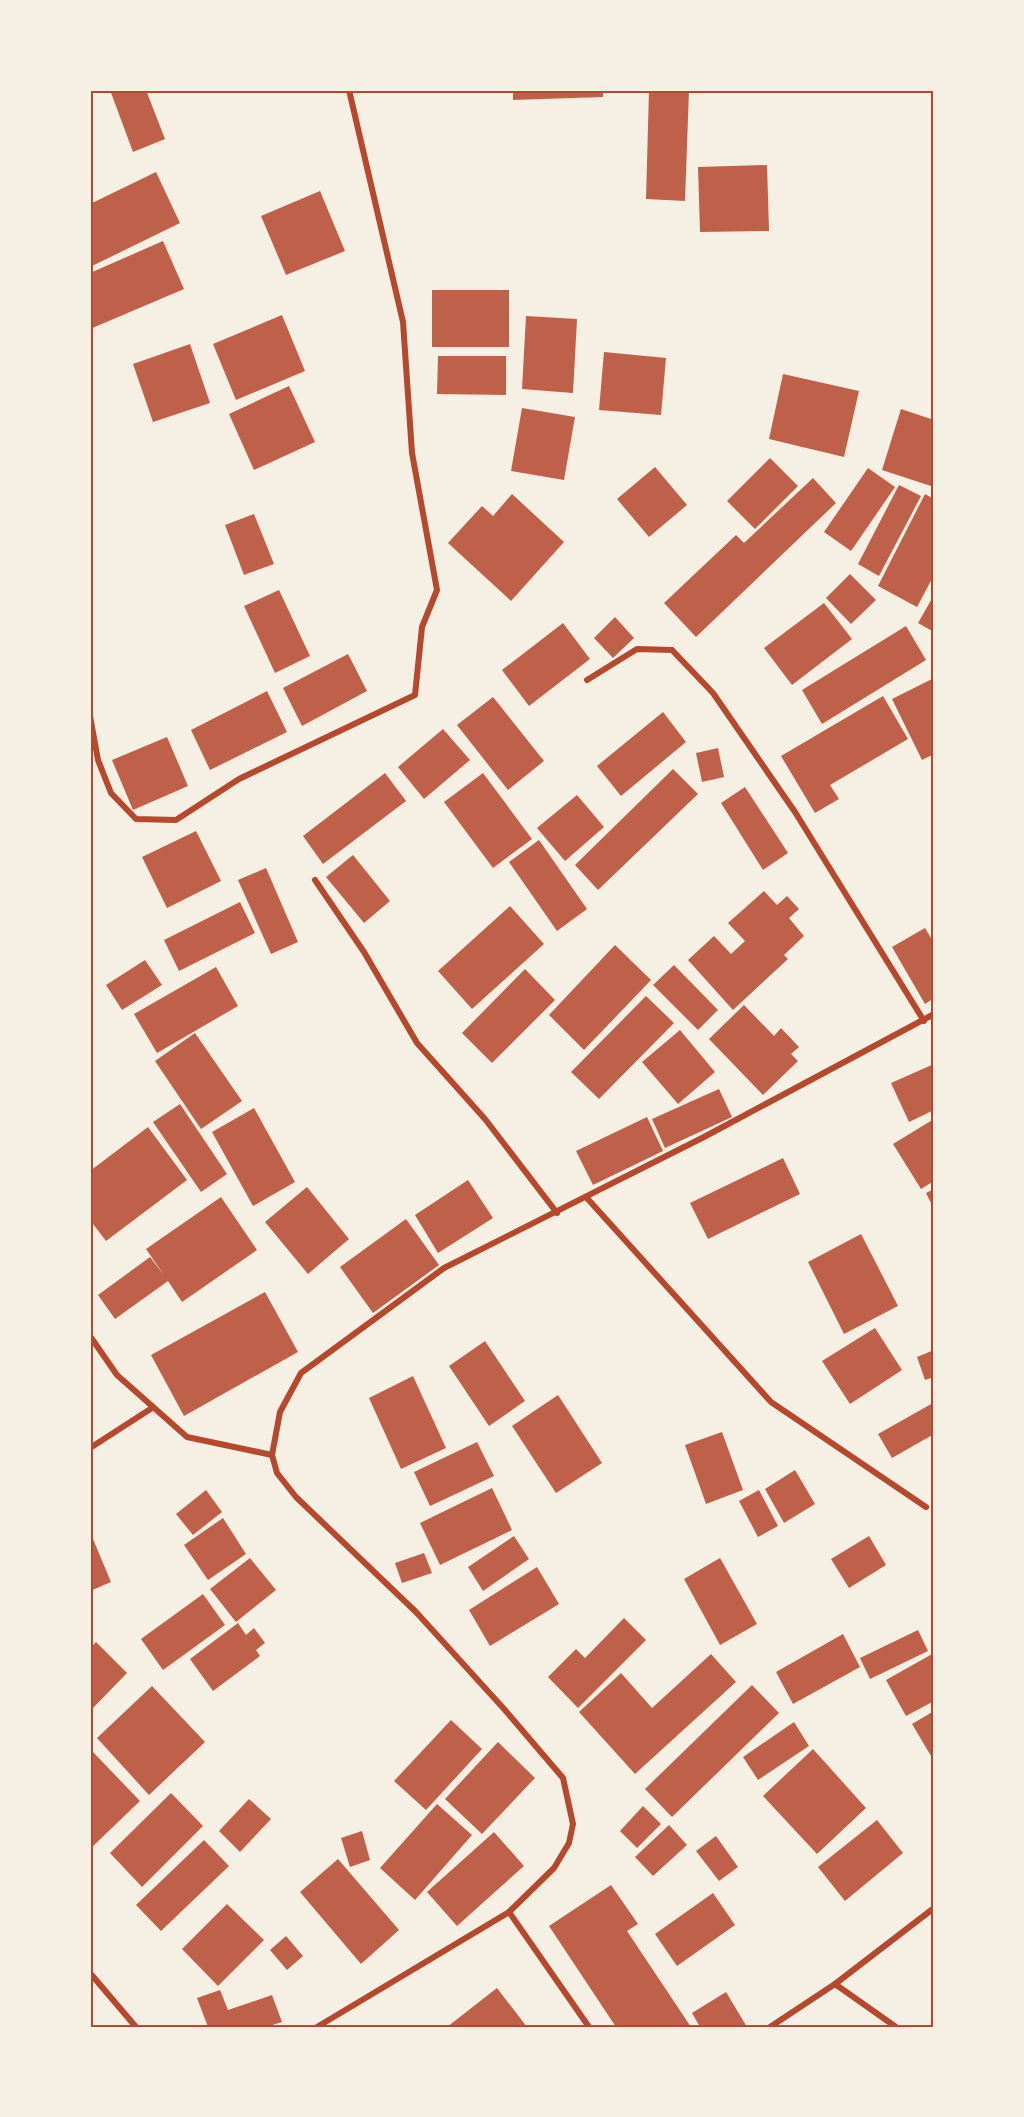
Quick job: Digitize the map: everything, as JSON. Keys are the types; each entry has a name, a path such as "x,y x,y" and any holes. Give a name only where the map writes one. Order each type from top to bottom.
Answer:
{"street":[{"path":"90,716 98,760 111,793 136,819 176,820 239,779 415,695 422,627 437,590 412,453 403,322 349,90"},
{"path":"587,680 637,650 672,650 713,693 788,803 924,1021"},
{"path":"315,880 364,952 417,1043 485,1119 557,1213"},
{"path":"317,2027 509,1912 554,1868 569,1843 573,1824 563,1778 416,1612 296,1497 276,1473 272,1455 280,1412 301,1373 444,1268 557,1213 934,1014"},
{"path":"586,1197 771,1402 926,1507"},
{"path":"90,1336 117,1376 187,1437 272,1455"},
{"path":"90,1448 152,1408"},
{"path":"770,2027 836,1984 934,1908"},
{"path":"509,1912 590,2027"},
{"path":"90,1973 136,2027"},
{"path":"836,1984 896,2027"}],"building":[{"path":"110,90 146,90 165,139 133,152"},
{"path":"513,90 603,90 603,97 513,100"},
{"path":"649,90 689,90 685,201 646,199"},
{"path":"767,165 769,231 700,232 698,167"},
{"path":"156,172 180,223 90,267 90,204"},
{"path":"320,191 345,251 286,275 261,216"},
{"path":"163,241 184,289 90,329 90,273"},
{"path":"432,290 509,290 509,347 432,347"},
{"path":"282,315 305,371 236,400 213,344"},
{"path":"526,316 577,319 573,393 522,389"},
{"path":"190,344 210,403 153,422 133,364"},
{"path":"604,352 666,358 661,415 599,410"},
{"path":"438,356 506,356 506,395 437,394"},
{"path":"783,374 859,391 844,457 769,439"},
{"path":"289,386 315,442 254,470 229,414"},
{"path":"522,408 575,417 564,480 511,471"},
{"path":"901,409 934,420 934,487 882,470"},
{"path":"770,458 798,486 755,529 727,501"},
{"path":"655,467 687,505 649,537 617,499"},
{"path":"868,468 895,487 851,551 824,532"},
{"path":"813,478 836,503 696,637 664,603 736,535 744,543"},
{"path":"899,485 921,496 879,576 858,564"},
{"path":"512,494 564,542 511,601 448,543 482,506 493,516"},
{"path":"925,494 934,499 934,575 917,607 878,586"},
{"path":"254,514 274,564 244,575 225,525"},
{"path":"850,574 876,600 851,624 826,598"},
{"path":"279,590 310,656 275,673 244,606"},
{"path":"934,595 934,632 918,623"},
{"path":"824,603 852,639 792,685 764,648"},
{"path":"615,617 634,638 613,658 594,638"},
{"path":"563,623 590,659 529,706 502,670"},
{"path":"906,626 926,660 822,724 802,690"},
{"path":"348,654 367,691 302,726 283,688"},
{"path":"934,678 934,754 922,760 892,699"},
{"path":"267,691 287,732 210,770 191,730"},
{"path":"883,696 908,739 830,785 839,799 815,813 781,756"},
{"path":"493,697 544,761 508,790 457,725"},
{"path":"663,712 686,742 621,796 597,766"},
{"path":"443,729 470,760 424,799 398,767"},
{"path":"167,737 188,786 133,810 112,760"},
{"path":"718,748 724,777 702,782 696,753"},
{"path":"673,769 698,794 598,890 575,865"},
{"path":"385,773 406,801 323,864 303,836"},
{"path":"483,773 532,839 493,868 444,802"},
{"path":"745,787 788,853 763,870 721,803"},
{"path":"577,795 604,827 565,861 537,828"},
{"path":"196,831 221,881 167,908 142,857"},
{"path":"539,840 587,909 557,931 509,862"},
{"path":"353,855 390,901 364,923 326,877"},
{"path":"266,868 298,942 271,954 238,880"},
{"path":"764,891 777,905 787,896 799,909 789,918 804,936 784,955 788,959 733,1010 688,960 714,936 731,954 745,941 728,923"},
{"path":"240,902 255,933 179,971 164,940"},
{"path":"510,906 544,944 472,1009 438,971"},
{"path":"925,928 934,943 934,998 925,1004 892,947"},
{"path":"615,945 651,980 584,1050 549,1015"},
{"path":"145,960 162,985 122,1010 106,985"},
{"path":"674,965 718,1010 698,1030 653,985"},
{"path":"216,967 238,1006 157,1053 134,1014"},
{"path":"525,969 555,1000 492,1063 462,1033"},
{"path":"646,996 674,1023 599,1099 571,1072"},
{"path":"744,1005 774,1036 781,1028 799,1047 791,1054 798,1061 763,1095 709,1039"},
{"path":"680,1030 715,1072 678,1104 642,1062"},
{"path":"195,1033 242,1101 201,1129 155,1061"},
{"path":"934,1064 934,1110 909,1122 891,1083"},
{"path":"719,1089 732,1117 665,1148 652,1119"},
{"path":"180,1104 227,1174 201,1192 153,1122"},
{"path":"254,1108 295,1182 253,1206 212,1132"},
{"path":"647,1117 663,1151 593,1185 576,1151"},
{"path":"934,1119 934,1181 921,1189 893,1144"},
{"path":"148,1127 187,1180 106,1241 90,1220 90,1171"},
{"path":"783,1158 800,1194 708,1239 690,1203"},
{"path":"468,1180 493,1218 438,1253 415,1215"},
{"path":"307,1187 349,1239 308,1274 265,1222"},
{"path":"934,1189 934,1209 926,1193"},
{"path":"221,1197 257,1250 182,1302 168,1281 115,1319 98,1295 150,1257 164,1275 146,1249"},
{"path":"406,1219 439,1265 373,1313 340,1267"},
{"path":"861,1234 898,1306 844,1334 808,1262"},
{"path":"265,1292 298,1352 184,1416 151,1355"},
{"path":"875,1328 902,1370 850,1404 822,1361"},
{"path":"485,1341 525,1401 489,1426 449,1366"},
{"path":"934,1350 934,1377 925,1380 917,1357"},
{"path":"413,1376 446,1448 401,1469 369,1398"},
{"path":"558,1395 602,1463 556,1493 512,1426"},
{"path":"933,1403 934,1434 892,1458 878,1434"},
{"path":"722,1432 743,1490 706,1504 685,1445"},
{"path":"477,1442 494,1476 430,1506 414,1472"},
{"path":"795,1470 815,1504 784,1523 765,1489"},
{"path":"492,1488 512,1530 440,1565 420,1523"},
{"path":"206,1490 222,1512 193,1535 176,1514"},
{"path":"759,1490 778,1526 758,1537 739,1501"},
{"path":"223,1518 246,1554 208,1580 184,1545"},
{"path":"90,1532 111,1582 90,1591"},
{"path":"514,1536 529,1559 483,1591 468,1567"},
{"path":"869,1536 886,1565 849,1588 831,1559"},
{"path":"424,1553 432,1573 402,1583 395,1563"},
{"path":"250,1558 276,1590 236,1622 210,1589"},
{"path":"720,1558 757,1624 720,1645 684,1579"},
{"path":"537,1567 559,1604 490,1646 469,1610"},
{"path":"203,1594 225,1625 163,1670 141,1639"},
{"path":"624,1618 646,1640 578,1708 548,1677 576,1649 585,1658"},
{"path":"238,1623 246,1635 254,1628 265,1643 256,1650 260,1656 213,1691 190,1659"},
{"path":"918,1630 928,1651 870,1679 860,1658"},
{"path":"843,1634 860,1667 793,1704 776,1672"},
{"path":"96,1642 127,1673 90,1711 90,1648"},
{"path":"934,1653 934,1701 906,1716 886,1680"},
{"path":"711,1654 736,1682 635,1774 579,1712 621,1673 652,1708"},
{"path":"752,1685 779,1713 672,1817 645,1789"},
{"path":"152,1686 205,1742 149,1795 97,1738"},
{"path":"934,1711 934,1761 912,1724"},
{"path":"451,1720 482,1749 426,1810 394,1781"},
{"path":"794,1722 809,1746 758,1780 743,1757"},
{"path":"498,1742 535,1778 482,1834 445,1799"},
{"path":"813,1749 866,1808 817,1854 763,1796"},
{"path":"93,1752 140,1801 90,1849 90,1754"},
{"path":"171,1793 203,1826 142,1887 110,1853"},
{"path":"249,1799 271,1819 240,1852 219,1831"},
{"path":"437,1804 472,1835 415,1900 380,1868"},
{"path":"643,1806 661,1824 637,1848 620,1831"},
{"path":"877,1820 903,1853 845,1901 818,1867"},
{"path":"669,1825 687,1845 653,1876 635,1857"},
{"path":"362,1831 370,1860 350,1867 341,1838"},
{"path":"494,1832 524,1866 457,1926 427,1892"},
{"path":"716,1836 738,1867 719,1881 696,1851"},
{"path":"204,1840 229,1866 161,1931 136,1905"},
{"path":"338,1859 399,1930 361,1964 300,1892"},
{"path":"611,1885 638,1924 627,1931 691,2027 616,2027 549,1926"},
{"path":"713,1893 735,1925 677,1966 655,1934"},
{"path":"227,1904 264,1940 218,1986 182,1949"},
{"path":"286,1936 303,1956 287,1970 270,1950"},
{"path":"497,1988 527,2027 447,2027"},
{"path":"220,1990 228,2010 272,1995 282,2022 266,2027 208,2027 197,1998"},
{"path":"726,1992 747,2027 700,2027 692,2013"}]}
